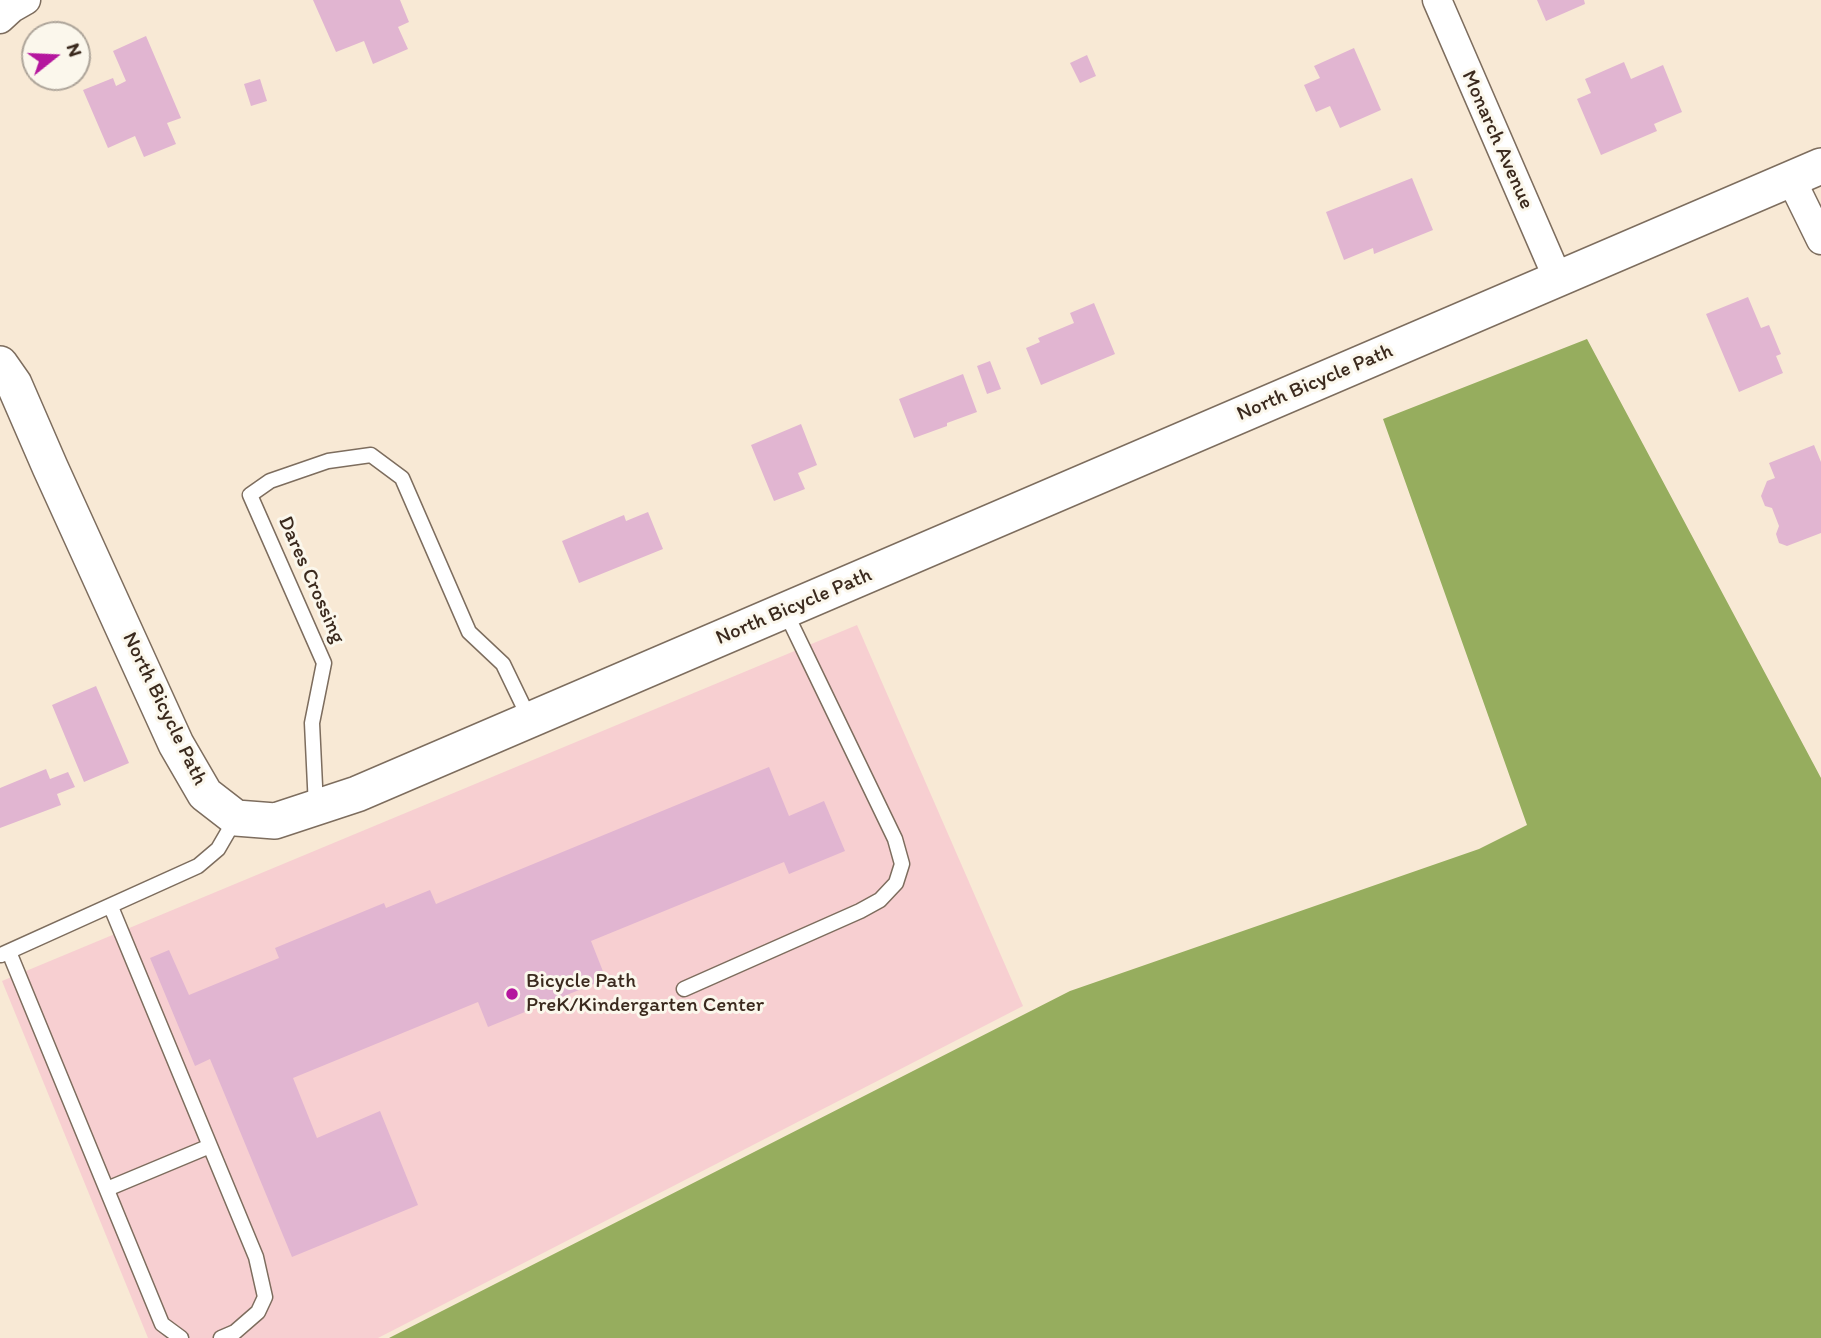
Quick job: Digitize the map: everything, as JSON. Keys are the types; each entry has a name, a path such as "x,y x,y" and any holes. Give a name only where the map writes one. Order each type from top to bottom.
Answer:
{"street":[{"path":"0,19 26,0"},
{"name":"Monarch Avenue","path":"1437,0 1558,279"},
{"path":"1806,173 1821,240"},
{"name":"North Bicycle Path","path":"0,364 14,384 176,744 205,794 236,818 275,821 358,794 1806,173"}],"lane":[{"name":"Dares Crossing","path":"316,808 312,723 324,663 250,495 270,481 328,461 371,455 402,478 468,632 503,664 530,720"},
{"path":"684,989 880,900 896,883 902,864 895,839 785,611"},
{"path":"181,1338 162,1324 107,1189 4,954 198,866 218,849 236,818"},
{"path":"111,907 256,1257 265,1297 258,1312 235,1332 221,1338"},
{"path":"107,1189 210,1146"}],"shaded area":[{"name":"Bicycle Path PreK/Kindergarten Center","path":"857,625 1023,1006 378,1338 148,1338 2,981"}],"green space":[{"path":"1587,339 1821,778 1821,1338 389,1338 1070,991 1479,849 1527,825 1383,419"}],"building":[{"path":"313,0 400,0 409,22 398,27 408,49 373,64 364,41 336,52"},
{"path":"1537,0 1584,0 1585,4 1546,21"},
{"path":"146,36 181,118 167,123 176,144 144,157 135,136 108,148 83,91 91,91 91,87 113,78 116,86 126,81 113,51"},
{"path":"1354,48 1381,110 1340,128 1330,106 1316,112 1304,85 1320,78 1314,66"},
{"path":"1087,55 1096,76 1080,83 1070,63"},
{"path":"1624,62 1631,79 1663,65 1682,112 1654,124 1657,131 1601,155 1577,99 1591,93 1585,79"},
{"path":"260,79 267,101 251,106 244,84"},
{"path":"1412,178 1433,230 1374,254 1373,248 1344,260 1326,212"},
{"path":"1748,297 1761,328 1769,325 1781,354 1776,356 1783,373 1739,392 1706,314"},
{"path":"1094,303 1115,354 1041,385 1026,348 1040,342 1038,338 1074,323 1070,313"},
{"path":"990,361 1001,389 987,394 977,366"},
{"path":"963,374 977,412 914,438 899,399"},
{"path":"801,424 817,465 798,473 805,489 774,501 751,445"},
{"path":"1814,445 1821,462 1821,533 1787,546 1779,543 1776,534 1779,526 1772,508 1765,506 1761,496 1767,481 1775,478 1769,463"},
{"path":"648,512 663,549 579,583 562,541 624,515 626,521"},
{"path":"96,686 129,763 84,782 52,705"},
{"path":"769,767 789,816 824,801 845,851 789,874 784,862 591,941 606,979 488,1027 478,1002 293,1078 317,1138 380,1111 418,1205 292,1257 210,1059 195,1066 150,958 169,950 189,995 279,958 275,948 384,903 386,908 430,890 436,904"},
{"path":"46,769 50,779 68,772 75,787 57,794 61,805 0,828 0,788"}],"place":[{"name":"Bicycle Path PreK/Kindergarten Center","path":"512,994"}]}
